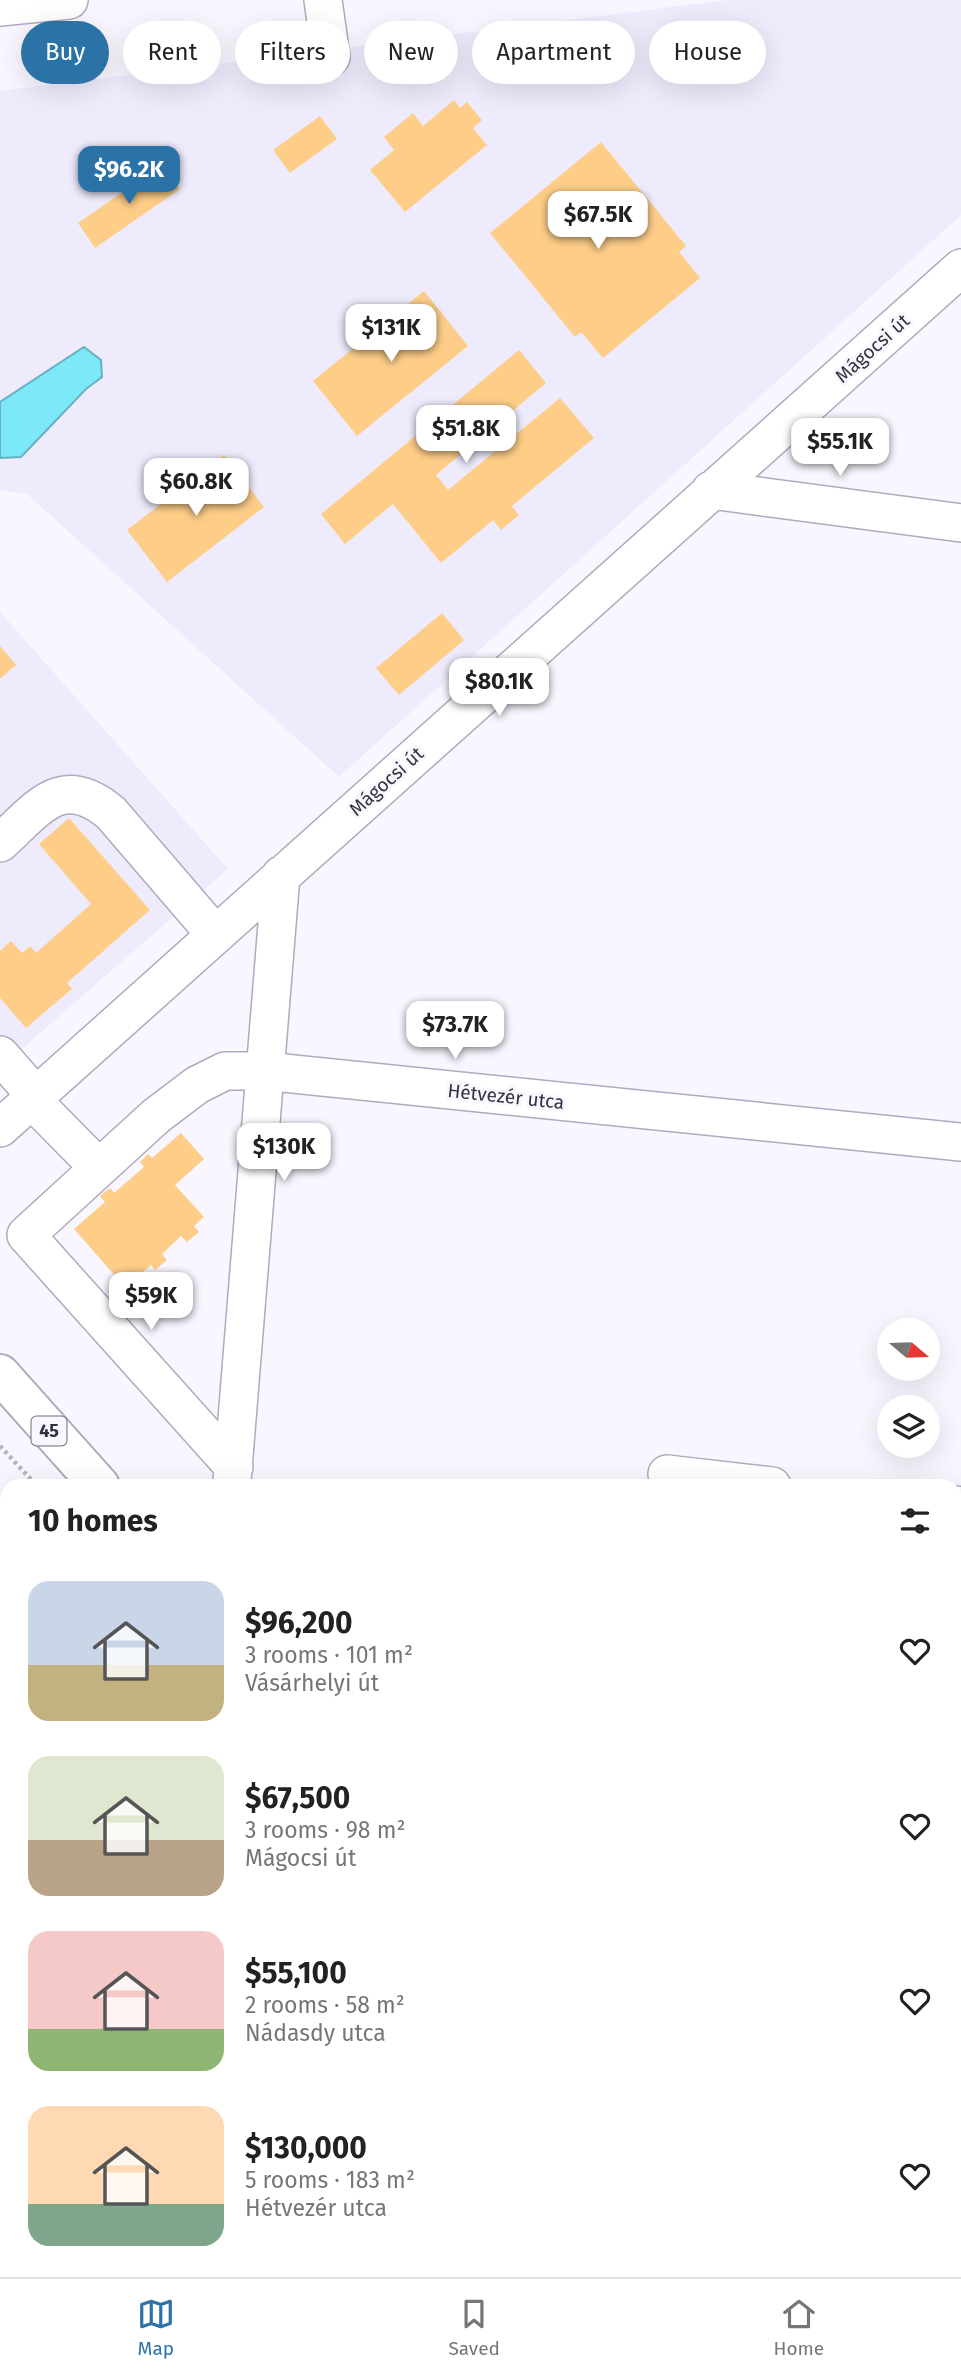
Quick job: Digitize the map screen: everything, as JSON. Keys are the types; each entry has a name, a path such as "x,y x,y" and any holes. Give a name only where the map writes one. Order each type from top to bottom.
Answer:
{"main road":[{"name":"45","path":"0,1374 94,1479"}],"street":[{"path":"0,8 69,0"},
{"path":"323,0 326,21"},
{"name":"Mágocsi út","path":"0,1128 961,268"},
{"path":"711,490 961,523"},
{"path":"0,843 49,800 65,794 81,794 96,800 111,813 215,934"},
{"path":"233,1476 281,875"},
{"path":"0,1055 33,1097 99,1168"},
{"name":"Hétvezér utca","path":"233,1476 26,1236 156,1116 197,1085 225,1071 264,1071 961,1142"},
{"path":"667,1474 711,1479"}],"path":[{"path":"0,1446 31,1479"}],"shaded area":[{"path":"728,0 961,0 961,215 339,777 27,494 0,490 0,91 56,84 109,84 109,77 123,76 123,84 221,84 221,63 235,62 235,84 350,84 350,47 364,46 364,84 458,84 458,34 472,32 472,84 635,84 635,21 560,21"},
{"path":"0,612 228,869 0,1068"}],"water":[{"path":"84,347 101,360 102,377 86,389 21,457 0,458 0,402"}],"building":[{"path":"454,100 460,108 467,102 482,120 473,128 487,145 405,212 370,170 394,150 384,137 413,113 423,126"},
{"path":"320,116 337,139 290,173 273,150"},
{"path":"601,142 686,246 679,252 700,278 603,358 581,332 575,337 490,233"},
{"path":"163,164 180,189 95,248 78,223"},
{"path":"424,291 468,346 357,436 313,381"},
{"path":"519,350 546,383 436,475 448,490 560,398 594,438 512,506 519,515 501,530 493,520 441,563 393,504 345,544 321,514"},
{"path":"224,455 264,507 167,582 127,530"},
{"path":"442,613 464,640 399,695 376,668"},
{"path":"0,646 16,665 0,679"},
{"path":"69,818 150,910 67,983 72,989 26,1028 0,998 0,951 11,941 22,953 30,946 36,953 91,904 39,844"},
{"path":"181,1133 204,1159 175,1185 204,1217 194,1226 199,1232 187,1242 181,1236 162,1254 167,1260 155,1270 151,1265 125,1287 74,1229 105,1202 100,1196 110,1188 114,1193 144,1167 140,1162 148,1154 152,1158"}]}
